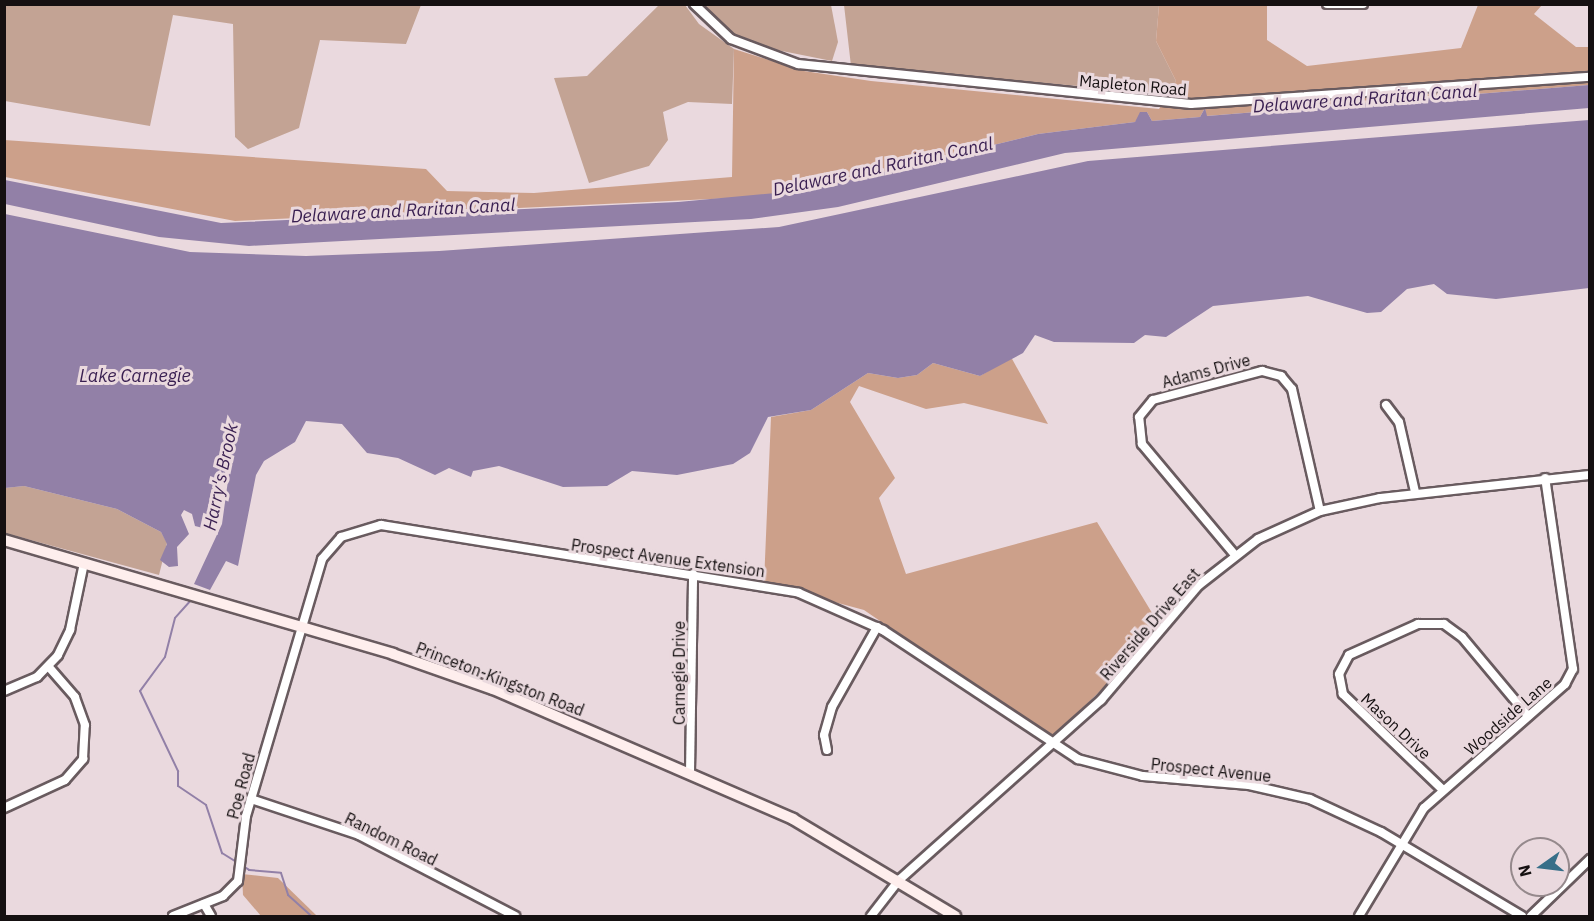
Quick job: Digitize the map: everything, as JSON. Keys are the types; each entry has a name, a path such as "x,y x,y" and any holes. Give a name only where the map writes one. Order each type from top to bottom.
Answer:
{"main road":[{"name":"Princeton-Kingston Road","path":"4,540 300,627 493,689 690,772 793,819 956,916"}],"street":[{"name":"Mapleton Road","path":"694,4 731,39 798,64 1180,103 1590,76"},
{"path":"1328,4 1363,4"},
{"name":"Adams Drive","path":"1235,555 1142,444 1139,417 1153,400 1262,370 1281,376 1292,389 1303,456 1320,511"},
{"path":"1386,405 1399,422 1415,492"},
{"name":"Riverside Drive East","path":"872,916 899,880 1101,700 1186,599 1235,555 1320,511 1415,492 1590,475"},
{"name":"Woodside Lane","path":"1359,916 1417,816 1443,790 1565,684 1575,661 1545,478"},
{"name":"Prospect Avenue Extension","path":"300,627 327,551 341,537 370,526 693,574 799,593 877,627 1051,746"},
{"path":"4,691 50,668 70,630 84,563"},
{"name":"Carnegie Drive","path":"690,772 693,574"},
{"name":"Mason Drive","path":"1443,790 1343,694 1339,674 1349,655 1418,624 1444,624 1462,637 1528,716"},
{"name":"Poe Road","path":"173,916 223,896 240,872 244,862 243,830 250,799 300,627"},
{"path":"827,750 824,735 832,707 877,627"},
{"path":"4,808 65,780 83,759 87,740 75,697 50,668"},
{"name":"Prospect Avenue","path":"1051,746 1123,772 1287,792 1401,844 1522,916"},
{"name":"Random Road","path":"250,799 358,835 515,916"},
{"path":"1531,916 1590,859"},
{"path":"204,904 211,916"}],"shaded area":[{"path":"660,4 685,5 699,24 734,49 732,104 688,102 663,112 668,140 649,166 589,183 554,78 587,76"},
{"path":"4,5 421,5 406,44 320,40 299,128 248,149 235,137 233,24 173,15 150,126 5,101"},
{"path":"704,5 831,5 838,42 832,61 767,48 735,35"},
{"path":"844,5 1159,5 1156,41 1176,81 1168,94 851,66"},
{"path":"1159,5 1267,5 1267,40 1307,66 1461,48 1478,5 1542,5 1534,14 1576,47 1589,47 1589,85 1206,116 1205,108 1200,117 1152,121 1147,112 1135,122 1038,134 809,190 733,198 235,221 5,177 4,140 426,169 447,191 534,193 732,177 734,49 804,71 871,81 1159,109 1176,81 1156,41"},
{"path":"1011,357 1048,424 964,403 926,409 859,386 850,402 895,478 879,498 906,574 1097,522 1163,631 1051,738 864,610 764,583 771,417 811,410 868,373 898,378 917,375 933,363 980,376"},
{"path":"24,486 117,509 161,532 167,543 159,575 5,533 4,488"},
{"path":"242,874 278,878 317,916 261,916 243,895"}],"water":[{"path":"1589,85 1589,108 1065,153 838,207 751,219 249,246 159,237 5,204 5,180 221,223 678,202 809,190 1038,134 1135,122 1140,112 1147,112 1152,121 1200,117 1205,108 1207,116"},
{"name":"Lake Carnegie","path":"1589,120 1589,288 1496,299 1447,294 1434,284 1407,289 1381,312 1367,313 1308,296 1213,306 1166,337 1145,335 1134,343 1054,342 1035,335 1023,353 980,376 933,363 917,375 898,378 868,373 811,410 768,417 750,453 733,464 677,475 632,471 607,486 563,487 499,466 473,471 471,477 449,468 435,475 398,458 367,453 342,424 306,421 295,442 264,461 256,475 238,566 226,561 210,590 194,584 222,524 230,466 214,487 203,528 195,526 192,514 184,510 181,515 189,534 177,547 178,566 169,567 160,560 167,544 161,532 117,509 24,486 5,488 5,214 190,252 306,256 439,251 779,227 1088,161"}],"waterway":[{"name":"Harry's Brook","path":"192,599 175,618 165,657 140,691 178,771 178,786 206,805 222,853 249,870 281,873 288,895 311,916"}],"water label":[{"name":"Delaware and Raritan Canal","path":"1365,99"},
{"name":"Delaware and Raritan Canal","path":"883,167"},
{"name":"Delaware and Raritan Canal","path":"403,211"}]}
